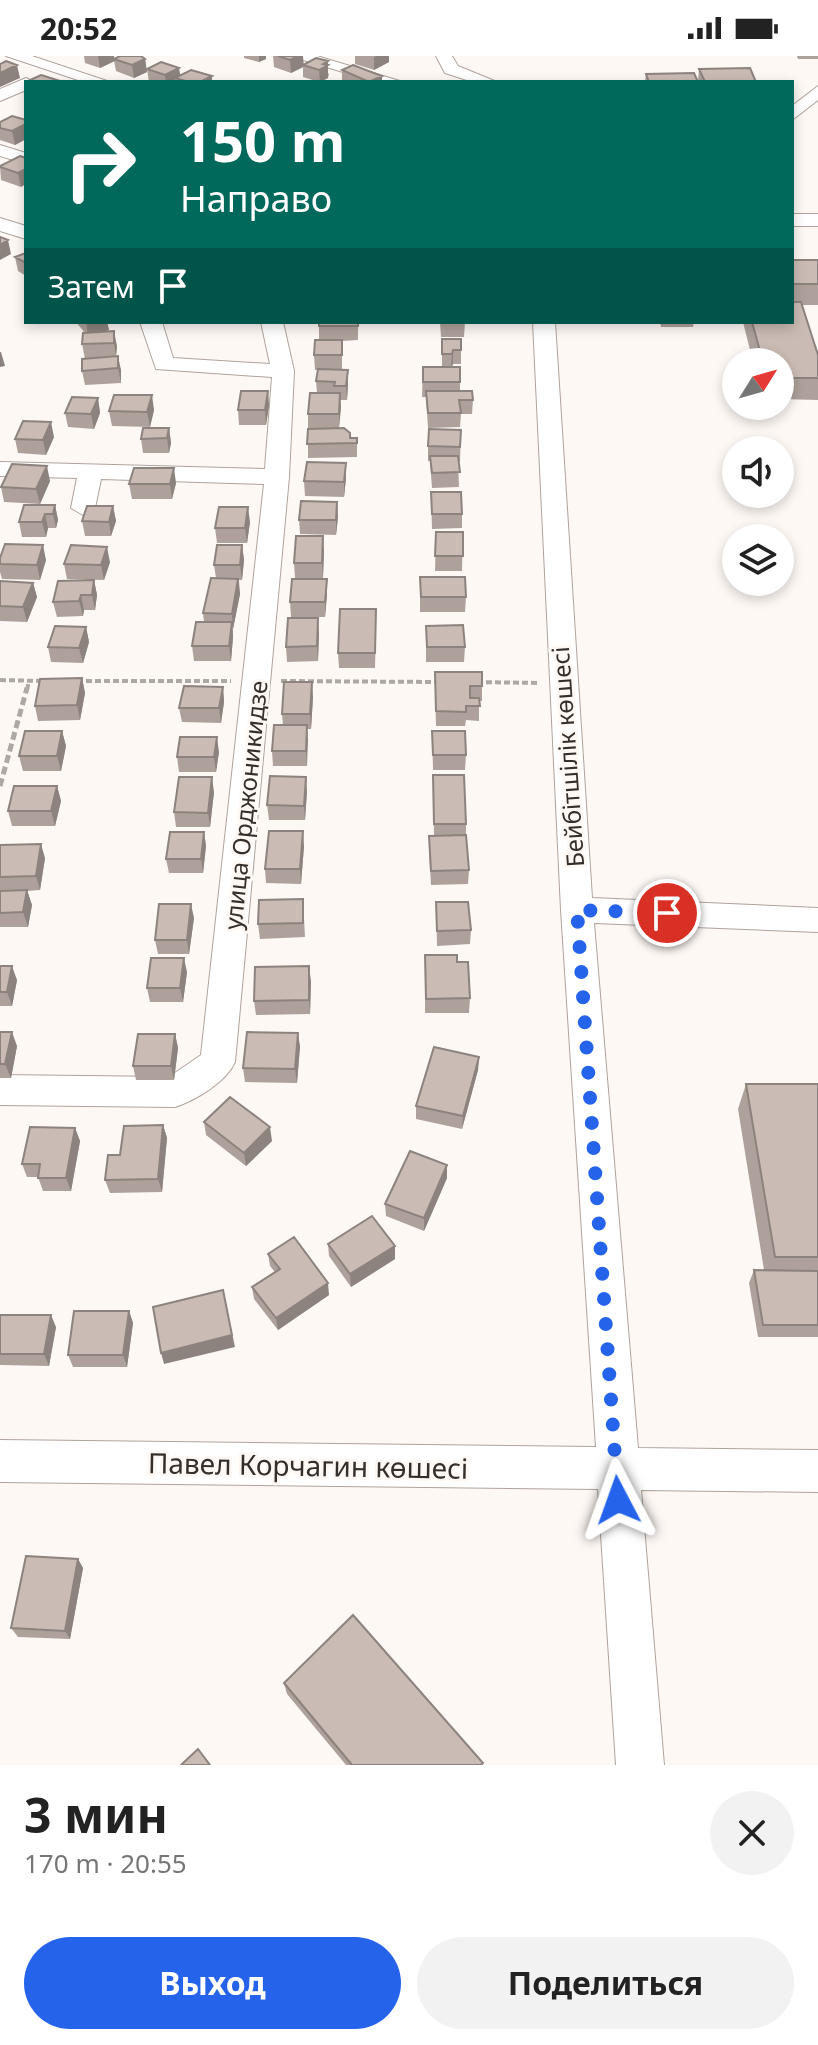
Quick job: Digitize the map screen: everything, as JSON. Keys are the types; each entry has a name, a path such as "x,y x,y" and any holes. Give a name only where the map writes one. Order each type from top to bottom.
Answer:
{"street":[{"path":"14,56 95,80"},
{"path":"31,80 82,56"},
{"path":"298,56 388,80"},
{"path":"444,56 451,69 483,80"},
{"path":"0,96 24,84"},
{"path":"794,113 818,91"},
{"path":"0,150 24,158"},
{"path":"794,220 818,220"},
{"path":"0,224 24,232"},
{"path":"152,324 164,364 283,371"},
{"name":"улица Орджоникидзе","path":"0,1090 175,1092 218,1062 277,477 283,371 272,324"},
{"name":"Бейбітшілік көшесі","path":"544,324 577,910 640,1765"},
{"path":"0,469 277,477"},
{"path":"83,508 90,472"},
{"path":"577,910 818,920"},
{"name":"Павел Корчагин көшесі","path":"0,1461 818,1471"}],"path":[{"path":"0,786 29,681"}],"building":[{"path":"141,56 145,59 132,65 114,59"},
{"path":"316,58 328,61 323,64 328,65 319,70 303,65"},
{"path":"6,61 17,65 0,73 0,64"},
{"path":"161,62 179,68 165,75 147,69"},
{"path":"353,65 382,76 364,80 342,70"},
{"path":"750,68 755,80 704,80 699,69"},
{"path":"191,70 212,76 204,80 175,78"},
{"path":"694,73 697,80 648,80 646,74"},
{"path":"41,75 57,80 30,80"},
{"path":"12,116 24,119 24,125 12,131 0,128 0,122"},
{"path":"20,156 24,157 24,170 18,173 0,166"},
{"path":"794,260 818,260 818,284 794,284"},
{"path":"794,302 801,302 818,355 818,378 794,378 794,348 759,348 753,324 794,324"},
{"path":"319,324 358,324 358,326"},
{"path":"114,331 114,343 82,344 83,333"},
{"path":"442,339 461,339 461,350 442,354"},
{"path":"315,340 342,340 342,355 314,355"},
{"path":"118,356 118,368 82,371 82,359"},
{"path":"423,367 460,367 460,382 423,382"},
{"path":"318,369 348,370 346,386 316,381"},
{"path":"241,391 268,391 265,410 238,410"},
{"path":"426,391 472,391 473,400 459,400 461,413 428,413"},
{"path":"310,393 340,393 339,414 308,414"},
{"path":"114,395 152,395 147,412 109,411"},
{"path":"72,397 98,398 91,414 65,413"},
{"path":"23,421 51,422 43,440 15,439"},
{"path":"143,428 169,428 167,438 141,439"},
{"path":"344,428 350,433 350,438 357,438 357,443 307,444 308,429"},
{"path":"429,429 461,430 460,447 428,446"},
{"path":"430,456 458,456 460,472 432,473"},
{"path":"307,462 346,463 344,482 304,481"},
{"path":"12,464 47,466 36,489 1,487"},
{"path":"134,468 174,468 170,484 129,484"},
{"path":"431,492 461,492 462,514 432,514"},
{"path":"301,501 337,502 336,520 299,520"},
{"path":"24,505 55,505 53,514 45,514 42,522 19,522"},
{"path":"87,506 113,506 109,522 82,521"},
{"path":"219,507 248,507 245,528 215,528"},
{"path":"436,532 463,532 463,556 435,556"},
{"path":"296,536 323,536 322,563 294,563"},
{"path":"5,544 43,545 37,565 0,564"},
{"path":"71,545 107,547 101,565 64,564"},
{"path":"217,545 242,545 240,565 214,565"},
{"path":"420,577 465,577 466,597 421,597"},
{"path":"211,578 238,579 232,614 203,613"},
{"path":"292,579 327,579 325,602 290,602"},
{"path":"94,580 92,595 81,595 79,601 53,602 58,581"},
{"path":"0,581 33,583 23,607 0,606"},
{"path":"340,609 376,609 375,653 338,653"},
{"path":"288,618 318,618 317,646 286,647"},
{"path":"196,622 232,622 229,646 192,646"},
{"path":"463,625 465,647 427,647 426,626"},
{"path":"55,626 86,627 79,648 48,647"},
{"path":"435,672 482,672 482,686 470,686 470,698 479,698 480,706 466,706 466,712 436,711"},
{"path":"82,678 77,705 35,706 40,679"},
{"path":"284,682 312,682 310,714 282,714"},
{"path":"184,686 223,687 219,708 179,708"},
{"path":"274,725 307,725 306,751 272,751"},
{"path":"25,731 62,731 57,756 19,756"},
{"path":"432,731 465,731 466,755 433,755"},
{"path":"180,737 217,737 214,757 177,757"},
{"path":"433,775 464,775 466,824 434,824"},
{"path":"270,776 306,777 304,806 267,805"},
{"path":"179,777 212,777 208,813 174,812"},
{"path":"14,786 57,786 51,811 8,811"},
{"path":"269,831 303,831 300,869 265,869"},
{"path":"170,832 204,832 201,859 166,859"},
{"path":"466,835 469,870 431,871 429,836"},
{"path":"41,844 36,876 0,877 0,845"},
{"path":"27,890 23,912 0,913 0,891"},
{"path":"303,899 303,923 258,924 259,900"},
{"path":"436,902 468,902 471,930 437,931"},
{"path":"159,904 191,904 187,940 155,940"},
{"path":"425,955 457,955 457,962 468,962 470,998 426,999"},
{"path":"151,958 184,958 180,988 147,988"},
{"path":"0,966 12,966 7,992 0,992"},
{"path":"309,966 309,1000 254,1001 255,967"},
{"path":"0,1032 12,1032 5,1064 0,1064"},
{"path":"247,1032 298,1033 295,1069 243,1068"},
{"path":"138,1034 175,1034 171,1066 133,1066"},
{"path":"434,1047 479,1057 463,1116 416,1106"},
{"path":"746,1084 818,1084 818,1257 775,1257"},
{"path":"230,1097 270,1127 244,1153 204,1122"},
{"path":"163,1125 158,1179 105,1180 108,1155 120,1155 124,1126"},
{"path":"30,1127 75,1128 66,1178 38,1178 40,1164 22,1164"},
{"path":"410,1151 447,1165 424,1218 385,1204"},
{"path":"372,1216 395,1246 350,1274 328,1244"},
{"path":"294,1237 328,1283 276,1318 252,1287 280,1269 268,1254"},
{"path":"754,1270 818,1271 818,1325 763,1325"},
{"path":"223,1290 232,1335 161,1353 153,1307"},
{"path":"74,1311 129,1311 123,1355 68,1355"},
{"path":"0,1315 51,1315 44,1354 0,1354"},
{"path":"26,1556 78,1559 65,1631 11,1628"},
{"path":"353,1615 483,1763 481,1765 352,1765 284,1683"},
{"path":"198,1749 210,1765 181,1765"}],"route":[{"path":"618,1500 577,910 667,913"}]}
